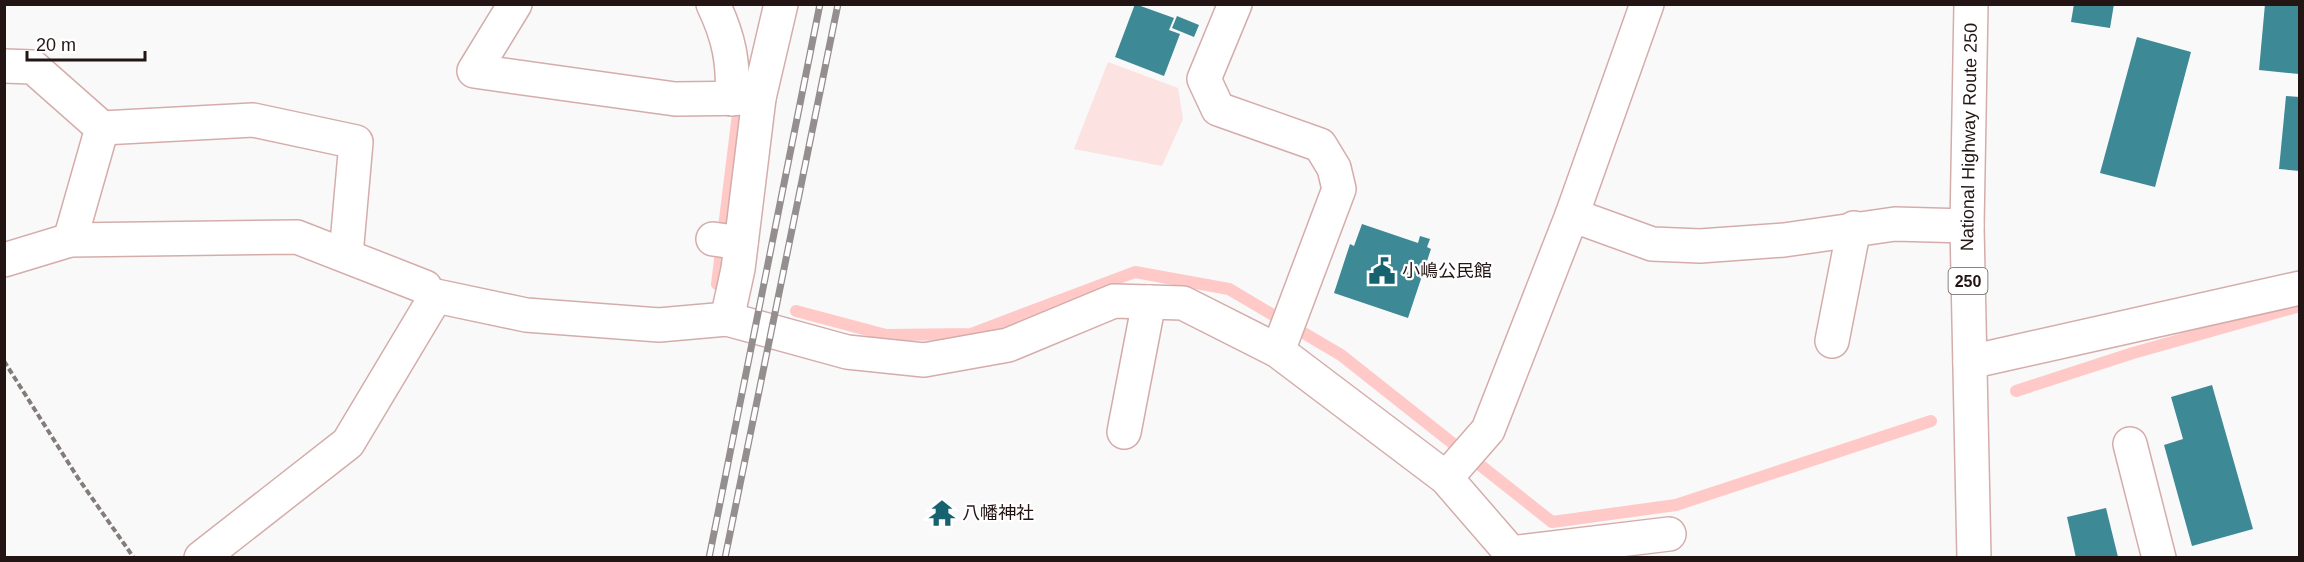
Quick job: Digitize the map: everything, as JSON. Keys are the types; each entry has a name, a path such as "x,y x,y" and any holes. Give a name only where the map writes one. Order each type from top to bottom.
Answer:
{"main road":[{"path":"515,4 474,70 675,99 742,99"},
{"path":"713,4 722,23 742,99"},
{"path":"727,319 730,242 742,99 781,4"},
{"path":"1234,4 1204,79 1218,109 1320,145 1334,168 1339,189 1279,347"},
{"path":"1450,474 1488,430 1572,215 1647,4"},
{"name":"National Highway Route 250","path":"1971,4 1967,226 1974,558"},
{"path":"4,66 33,67 102,128 254,120 356,142 346,255"},
{"path":"70,240 102,128"},
{"path":"1572,215 1652,244 1700,246 1784,240 1854,228 1896,224 1967,226"},
{"path":"1832,341 1854,228"},
{"path":"4,260 70,240 297,237 425,287"},
{"path":"1970,362 2300,288"},
{"path":"201,558 348,443 436,296 526,315 659,325 727,319 847,352 924,360 1008,345 1114,301 1183,303 1279,347 1450,474 1510,556 1670,534"},
{"path":"1124,432 1149,302"},
{"path":"2130,444 2159,558"}],"path":[{"path":"4,361 78,478 134,558"}],"shaded area":[{"path":"1108,62 1178,88 1183,119 1162,166 1074,149"}],"building":[{"path":"1135,4 1174,18 1169,30 1180,34 1164,76 1115,57"},
{"path":"2074,4 2114,4 2110,28 2071,22"},
{"path":"2265,4 2300,4 2299,74 2259,70"},
{"path":"1177,16 1199,25 1194,37 1172,28"},
{"path":"2137,37 2191,52 2155,187 2100,173"},
{"path":"2286,96 2300,97 2300,171 2279,169"},
{"name":"小嶋公民館","path":"1362,224 1418,243 1420,236 1430,239 1427,247 1431,249 1408,318 1334,293 1350,244 1354,246"},
{"path":"2212,385 2253,529 2192,546 2164,445 2183,439 2171,397"},
{"path":"2106,508 2118,557 2076,558 2067,517"}],"waterway":[{"path":"720,285 717,284 740,98"},
{"path":"796,311 886,335 971,334 1135,272 1229,289 1341,355 1552,522 1676,505 1931,421"},
{"path":"2016,391 2133,353 2300,306"}],"railway":[{"path":"709,558 820,4"},
{"path":"725,558 838,4"}],"place":[{"name":"小嶋公民館","path":"1382,271"},
{"name":"八幡神社","path":"942,513"}]}
